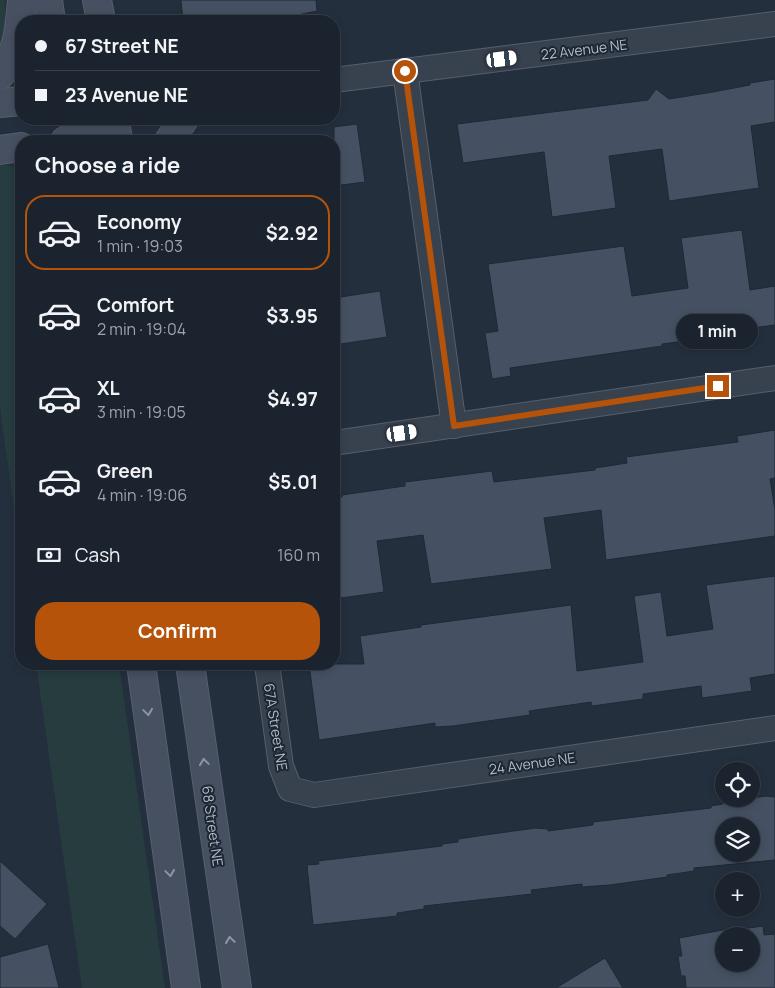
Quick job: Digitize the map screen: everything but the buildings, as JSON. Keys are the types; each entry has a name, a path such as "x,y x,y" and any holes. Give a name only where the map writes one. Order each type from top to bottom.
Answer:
{"main road":[{"path":"20,15 22,0"},
{"path":"48,0 50,15"},
{"path":"97,0 100,15"},
{"path":"0,75 12,58 15,45"},
{"path":"0,103 15,102"},
{"path":"76,135 90,125"},
{"path":"0,150 15,148"},
{"path":"142,670 186,988"},
{"name":"68 Street NE","path":"191,670 237,988"}],"street":[{"name":"22 Avenue NE","path":"340,79 775,24"},
{"path":"405,71 454,426"},
{"path":"340,442 775,378"},
{"name":"67A Street NE","path":"267,670 281,766 290,789"},
{"name":"24 Avenue NE","path":"290,789 314,795 775,728"}],"green space":[{"path":"0,0 5,0 5,22 0,49"},
{"path":"0,164 15,167 15,516 0,408"},
{"path":"37,670 120,670 165,988 82,988"}],"route":[{"path":"405,71 454,426 718,386"}]}
